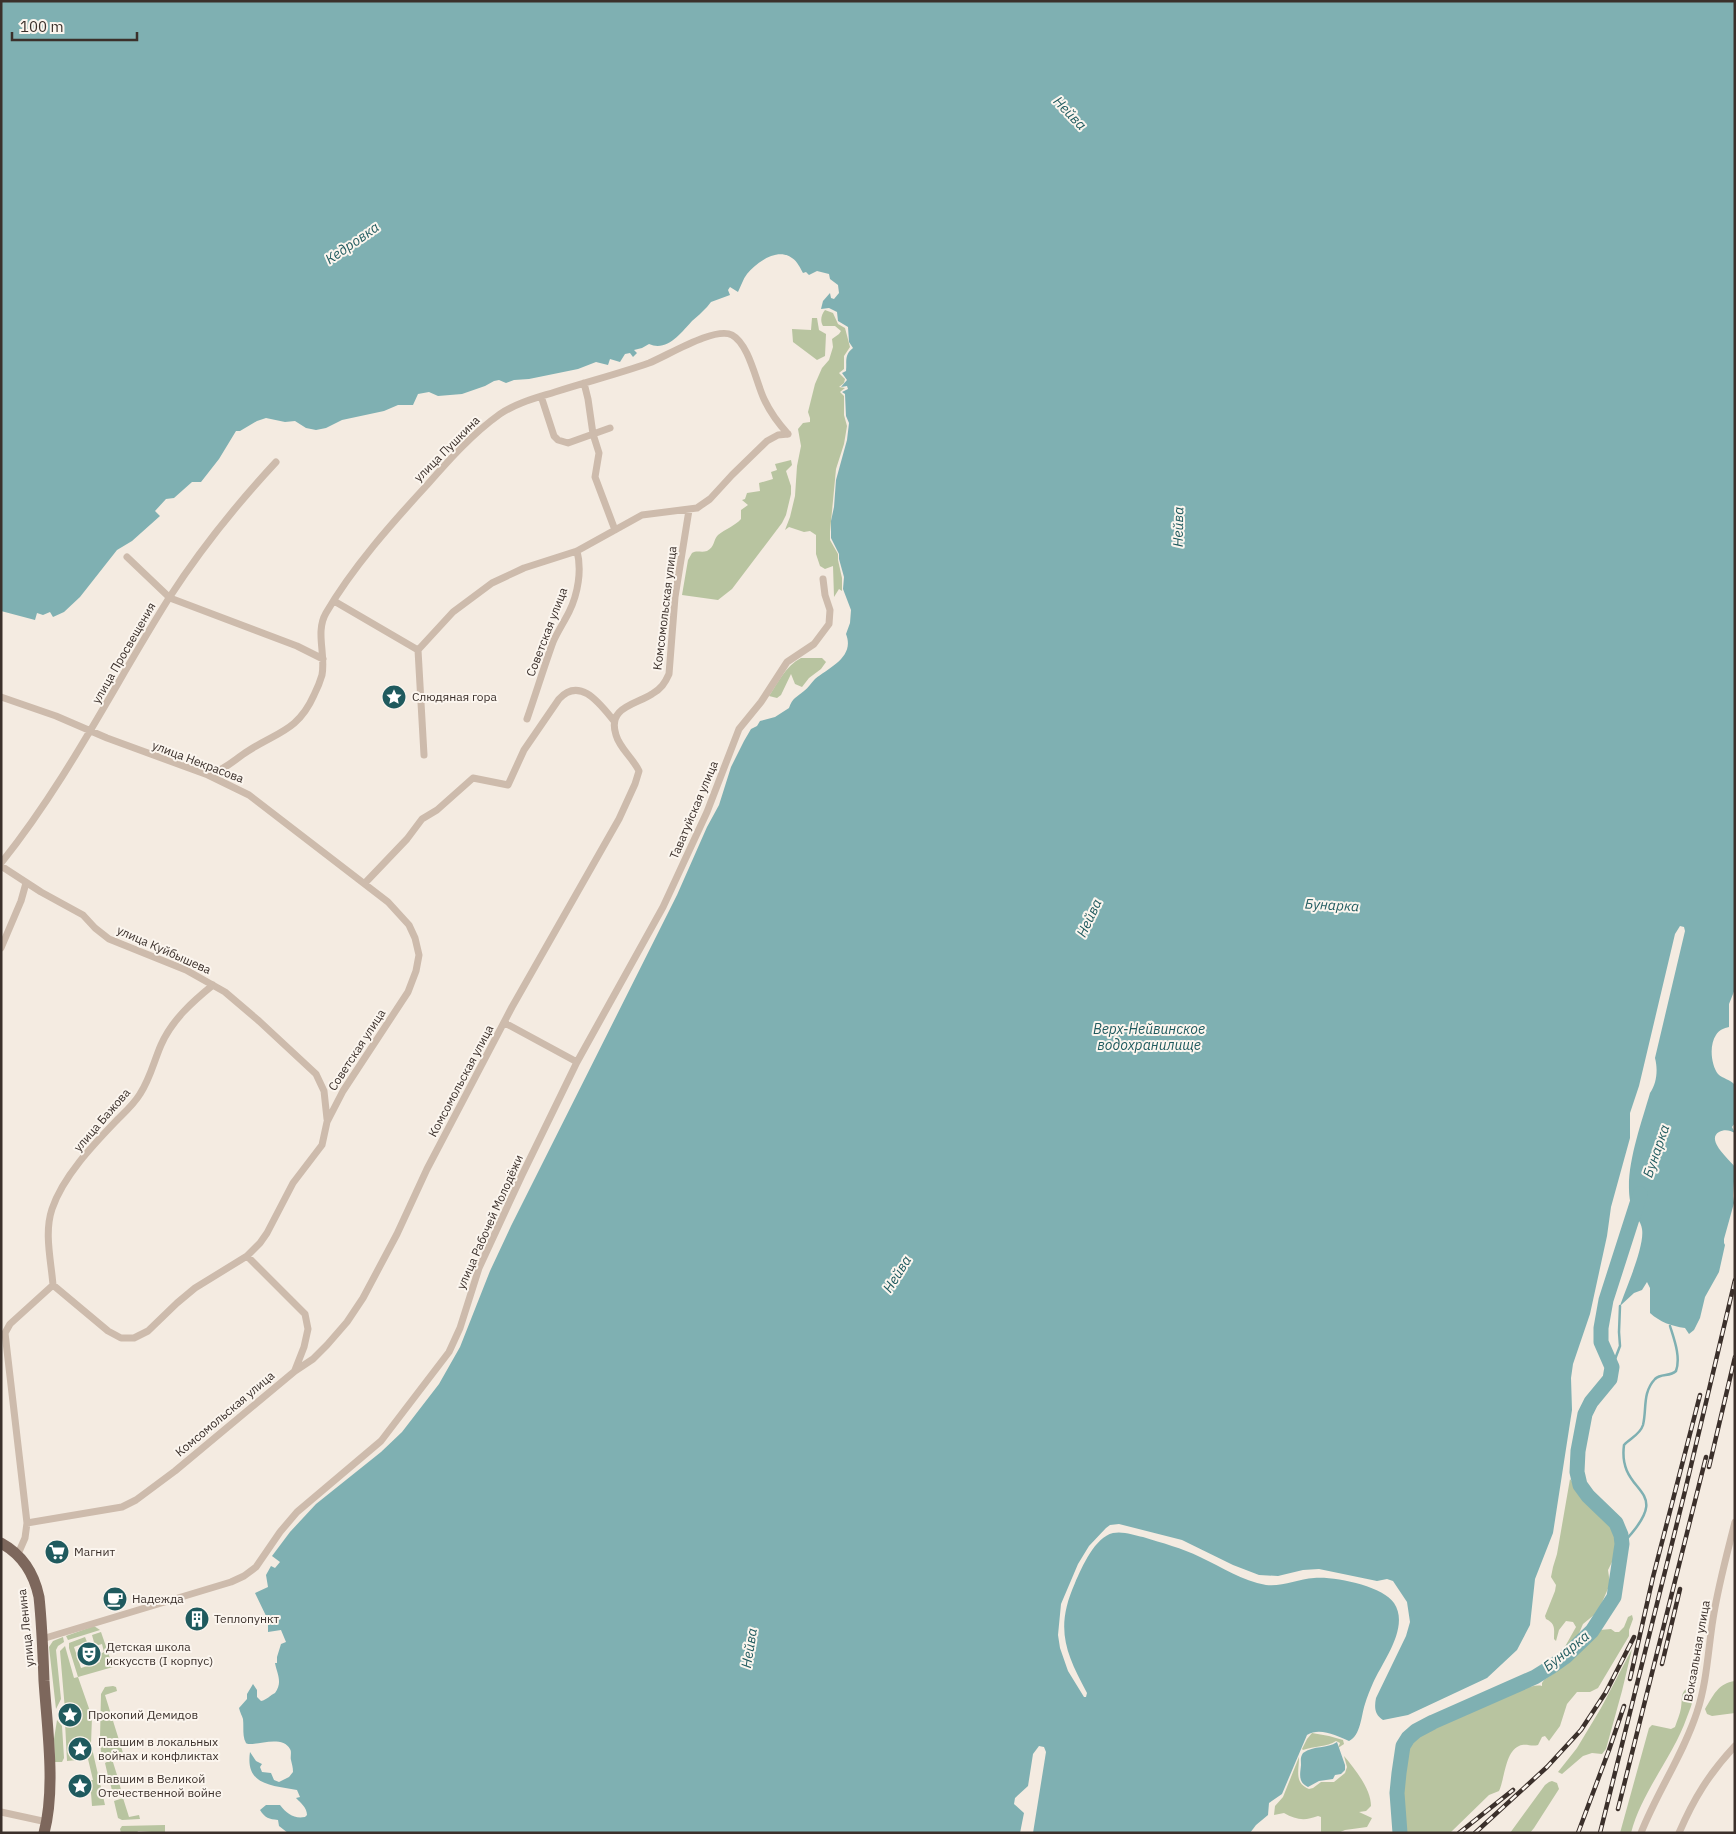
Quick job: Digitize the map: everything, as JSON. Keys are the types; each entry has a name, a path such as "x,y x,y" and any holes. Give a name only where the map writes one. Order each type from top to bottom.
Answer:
{"main road":[{"path":"1,1543 18,1554"},
{"name":"улица Ленина","path":"18,1554 29,1567 37,1588 42,1639 50,1792 50,1809 45,1828"}],"street":[{"name":"улица Пушкина","path":"208,775 222,770 245,753 285,731 299,720 308,708 322,675 322,620 334,601 389,528 460,449 501,413 518,404 541,396 648,363 712,335 727,333 734,336 744,348 767,404 778,423 788,434 778,435 767,441 744,462 710,499 697,508 690,510"},
{"path":"584,383 593,434 599,453 595,477 615,530"},
{"path":"541,396 554,436 558,440 568,443 610,428"},
{"name":"улица Просвещения","path":"1,864 34,821 92,731 170,598 218,530 276,462"},
{"path":"424,755 418,650 453,612 492,583 524,568 577,551 642,515 690,510"},
{"name":"Комсомольская улица","path":"27,1523 105,1510 129,1504 175,1471 295,1371 313,1359 347,1322 363,1298 397,1234 427,1169 512,1007 617,824 638,778 639,771 637,767 616,738 614,721 623,708 647,697 660,688 665,683 669,674 676,597 690,510"},
{"name":"Советская улица","path":"527,719 554,640 575,597 580,567 577,551"},
{"path":"127,556 170,598 297,646 323,659"},
{"name":"Таватуйская улица","path":"577,1062 663,907 707,812 740,729 761,702 787,662 814,644 829,624 830,610 823,579"},
{"path":"334,601 418,650"},
{"path":"365,883 407,839 422,819 437,810 473,778 508,785 524,750 559,700 569,690 576,689 585,693 598,703 614,721"},
{"name":"улица Некрасова","path":"1,697 56,716 122,744 208,775 258,800 332,860 388,902 409,926 415,938 419,954"},
{"name":"улица Куйбышева","path":"1,864 26,883 83,915 95,928 109,938 179,967 213,985 259,1021 316,1074 324,1091 327,1122"},
{"path":"1,948 21,901 26,883"},
{"name":"Советская улица","path":"53,1285 108,1331 121,1338 134,1338 148,1331 195,1288 247,1256 260,1243 293,1183 322,1146 327,1122 343,1091 404,999 416,971 419,954"},
{"name":"улица Бажова","path":"53,1285 49,1227 52,1208 64,1182 140,1094 149,1078 161,1044 172,1024 188,1006 213,985"},
{"path":"505,1023 577,1062"},
{"name":"улица Рабочей Молодёжи","path":"42,1639 231,1582 244,1576 256,1567 280,1532 297,1512 381,1441 440,1365 456,1339 479,1268 577,1062"},
{"path":"247,1256 304,1314 308,1329 304,1347 295,1371"},
{"path":"18,1554 25,1538 27,1523 5,1338 10,1324 53,1285"},
{"name":"Вокзальная улица","path":"1641,1833 1647,1817 1686,1740 1703,1694 1713,1616 1735,1522"},
{"path":"1679,1833 1697,1794 1735,1746"},
{"path":"1,1812 45,1828"}],"green space":[{"path":"825,310 833,313 838,324 845,328 850,347 844,356 844,369 839,373 845,379 844,383 839,387 845,388 840,392 844,396 844,415 847,426 844,444 836,469 830,532 830,540 838,554 842,578 842,591 839,589 834,597 833,566 825,569 820,566 816,554 816,535 810,531 804,532 789,527 785,530 795,496 797,466 801,446 798,429 803,423 810,422 808,412 815,384 822,368 829,360 833,347 832,339 841,331 835,326 823,326 821,318"},
{"path":"812,318 817,318 819,330 826,334 825,356 817,360 793,342 792,329 811,330"},
{"path":"791,460 792,465 786,471 791,486 791,494 786,515 732,589 718,600 682,595 688,560 692,553 705,552 710,549 718,535 741,519 741,510 748,505 742,500 745,499 747,493 760,491 759,483 773,479 771,472 777,470 775,464"},
{"path":"801,658 822,658 826,662 802,687 795,684 791,674 781,695 777,698 769,696 787,670"},
{"path":"1570,1479 1592,1507 1610,1525 1615,1537 1615,1548 1614,1558 1608,1570 1610,1584 1600,1607 1583,1624 1577,1638 1562,1652 1576,1627 1573,1622 1566,1621 1559,1630 1556,1641 1554,1639 1553,1625 1545,1616 1555,1591 1556,1585 1551,1577 1557,1554"},
{"path":"1632,1615 1633,1619 1629,1636 1598,1688 1590,1692 1577,1692 1567,1704 1560,1726 1549,1741 1545,1736 1542,1737 1538,1745 1522,1745 1514,1749 1508,1759 1499,1791 1489,1795 1450,1833 1406,1833 1404,1774 1409,1751 1416,1738 1439,1723 1487,1702 1501,1697 1504,1698 1528,1687 1542,1686 1544,1680 1574,1657 1600,1630 1611,1629 1619,1632 1624,1627 1628,1617"},
{"path":"94,1626 100,1630 68,1640 66,1636"},
{"path":"101,1632 113,1667 78,1677 69,1643 85,1637 87,1642 74,1647 81,1668 100,1662 98,1655 104,1652 102,1644 95,1646 92,1635"},
{"path":"63,1637 64,1642 56,1650 61,1699 56,1709 49,1647 53,1641"},
{"path":"65,1646 74,1678 78,1677 92,1717 91,1744 105,1805 92,1806 90,1780 93,1780 88,1759 67,1761 65,1722 70,1723 74,1721 76,1715 72,1709 65,1710 60,1651"},
{"path":"1632,1649 1606,1749 1602,1754 1592,1753 1583,1756 1562,1774 1558,1772 1577,1748 1601,1708"},
{"path":"1735,1681 1735,1713 1712,1716 1707,1714 1705,1709 1720,1687"},
{"path":"1694,1686 1692,1702 1681,1732 1642,1803 1631,1833 1620,1833 1649,1728 1652,1725 1671,1729 1675,1727 1681,1710 1684,1691"},
{"path":"105,1687 116,1687 117,1691 105,1695 123,1753 106,1757 101,1753 101,1694"},
{"path":"57,1720 62,1726 64,1758 62,1762 55,1762 54,1739"},
{"path":"1312,1733 1343,1740 1344,1744 1338,1748 1340,1743 1336,1741 1303,1750 1307,1739"},
{"path":"1344,1756 1357,1773 1368,1793 1371,1806 1366,1811 1359,1812 1372,1818 1367,1827 1345,1830 1338,1833 1321,1833 1321,1817 1301,1819 1284,1813 1274,1815 1275,1806 1283,1797 1299,1757 1299,1780 1309,1789 1321,1782 1334,1782 1345,1773 1347,1767"},
{"path":"112,1759 117,1775 111,1777 108,1776 105,1763"},
{"path":"118,1779 122,1793 113,1795 110,1782"},
{"path":"1552,1781 1557,1783 1559,1789 1530,1833 1510,1833 1545,1785"},
{"path":"123,1798 129,1817 139,1815 140,1819 122,1820 118,1818 114,1801"},
{"path":"165,1825 165,1833 138,1831 137,1833 121,1833 120,1829 122,1826"}],"water":[{"name":"Верх-Нейвинское водохранилище","path":"1,1 1735,1 1735,989 1729,1004 1729,1027 1717,1033 1712,1044 1714,1066 1718,1074 1735,1085 1735,1123 1732,1127 1735,1133 1727,1130 1721,1131 1715,1140 1720,1150 1735,1167 1734,1203 1724,1239 1725,1245 1719,1272 1705,1297 1700,1318 1694,1330 1689,1334 1685,1328 1666,1323 1650,1313 1650,1288 1647,1282 1642,1290 1634,1293 1620,1306 1641,1246 1642,1229 1631,1206 1629,1178 1633,1153 1657,1071 1655,1058 1685,931 1684,927 1680,926 1675,934 1639,1086 1630,1113 1630,1138 1611,1207 1607,1236 1590,1314 1573,1364 1571,1378 1572,1410 1553,1533 1535,1579 1530,1625 1517,1650 1487,1678 1408,1715 1383,1720 1376,1711 1376,1698 1406,1636 1410,1622 1407,1602 1393,1581 1387,1579 1377,1581 1319,1569 1303,1570 1278,1576 1259,1575 1233,1565 1182,1540 1119,1524 1110,1525 1089,1546 1078,1564 1061,1604 1058,1635 1060,1648 1068,1671 1084,1697 1086,1697 1087,1693 1073,1665 1065,1640 1065,1613 1075,1583 1090,1554 1100,1540 1113,1533 1132,1534 1179,1548 1257,1583 1272,1585 1314,1578 1333,1579 1369,1587 1388,1597 1394,1603 1398,1612 1399,1623 1397,1633 1370,1691 1356,1734 1349,1741 1323,1732 1307,1735 1282,1794 1269,1803 1268,1815 1250,1833 1033,1833 1046,1752 1044,1747 1039,1746 1033,1754 1028,1786 1015,1798 1014,1804 1024,1813 1020,1833 288,1833 279,1826 278,1820 270,1819 264,1815 260,1810 266,1805 280,1805 294,1816 305,1817 307,1815 305,1808 296,1798 300,1797 297,1790 262,1782 252,1772 250,1752 256,1761 262,1764 260,1767 262,1772 271,1773 274,1780 279,1782 289,1777 293,1772 291,1752 286,1744 280,1742 246,1743 243,1719 239,1708 247,1699 247,1694 253,1684 257,1690 257,1697 261,1701 275,1693 279,1685 275,1663 277,1663 281,1644 286,1642 281,1630 268,1632 268,1620 255,1593 268,1587 266,1575 271,1566 275,1568 280,1562 272,1556 290,1532 316,1504 381,1452 402,1432 439,1384 460,1347 490,1271 511,1226 677,895 707,827 719,805 731,767 744,741 751,729 757,726 760,721 775,717 789,708 795,698 815,679 840,661 847,649 846,634 850,623 851,610 843,589 844,577 839,554 831,538 831,521 836,480 847,440 849,423 846,416 845,394 842,392 848,389 847,386 841,387 847,380 842,373 846,371 847,356 853,348 849,342 848,327 838,321 837,312 829,308 821,309 823,301 830,293 831,298 834,299 839,293 838,285 830,279 829,274 817,271 809,275 806,272 803,273 792,258 780,254 774,255 761,261 747,274 738,292 730,287 728,290 730,295 711,302 673,340 662,345 649,344 634,350 637,353 633,357 630,353 625,354 620,362 610,359 608,365 596,362 578,369 529,379 514,380 506,383 499,380 494,381 462,394 438,396 429,392 418,394 413,405 398,405 384,411 342,420 326,428 316,430 306,428 295,421 285,422 266,418 257,421 240,431 236,431 219,459 201,482 192,482 174,498 166,499 155,511 160,516 132,541 117,550 80,597 64,612 53,617 50,612 43,615 37,613 35,620 1,611"},
{"path":"1337,1742 1345,1770 1341,1774 1335,1775 1333,1779 1319,1781 1308,1787 1305,1785 1300,1775 1301,1756 1303,1753"}],"waterway":[{"name":"Бунарка","path":"1400,1833 1397,1793 1403,1746 1408,1738 1416,1731 1433,1722 1535,1677 1551,1667 1565,1657 1592,1631 1614,1597 1622,1544 1621,1535 1616,1523 1588,1496 1580,1485 1577,1472 1578,1451 1585,1414 1591,1402 1610,1379 1612,1367 1601,1342 1601,1328 1606,1300 1640,1194"},
{"path":"1612,1367 1620,1346 1620,1306"},
{"path":"1622,1544 1638,1525 1645,1511 1646,1501 1642,1492 1629,1475 1624,1462 1624,1445 1642,1428 1648,1390 1651,1384 1657,1377 1676,1371 1678,1360 1670,1326"}],"railway":[{"path":"1600,1833 1735,1280"},
{"path":"1709,1467 1735,1357"},
{"path":"1630,1679 1653,1577 1700,1395"},
{"path":"1618,1809 1706,1457"},
{"path":"1662,1664 1680,1589"},
{"path":"1475,1833 1547,1767 1581,1730 1606,1692 1634,1637"},
{"path":"1578,1833 1624,1706"},
{"path":"1459,1833 1513,1790"}],"place":[{"name":"Слюдяная гора","path":"394,697"},
{"name":"Магнит","path":"57,1552"},
{"name":"Надежда","path":"115,1599"},
{"name":"Теплопункт","path":"197,1619"},
{"name":"Детская школа искусств (I корпус)","path":"89,1654"},
{"name":"Прокопий Демидов","path":"70,1715"},
{"name":"Павшим в локальных войнах и конфликтах","path":"80,1749"},
{"name":"Павшим в Великой Отечественной войне","path":"80,1786"}],"water label":[{"name":"Нейва","path":"1070,113"},
{"name":"Кедровка","path":"352,243"},
{"name":"Нейва","path":"1178,527"},
{"name":"Нейва","path":"1089,918"},
{"name":"Нейва","path":"897,1274"},
{"name":"Нейва","path":"749,1648"}]}
